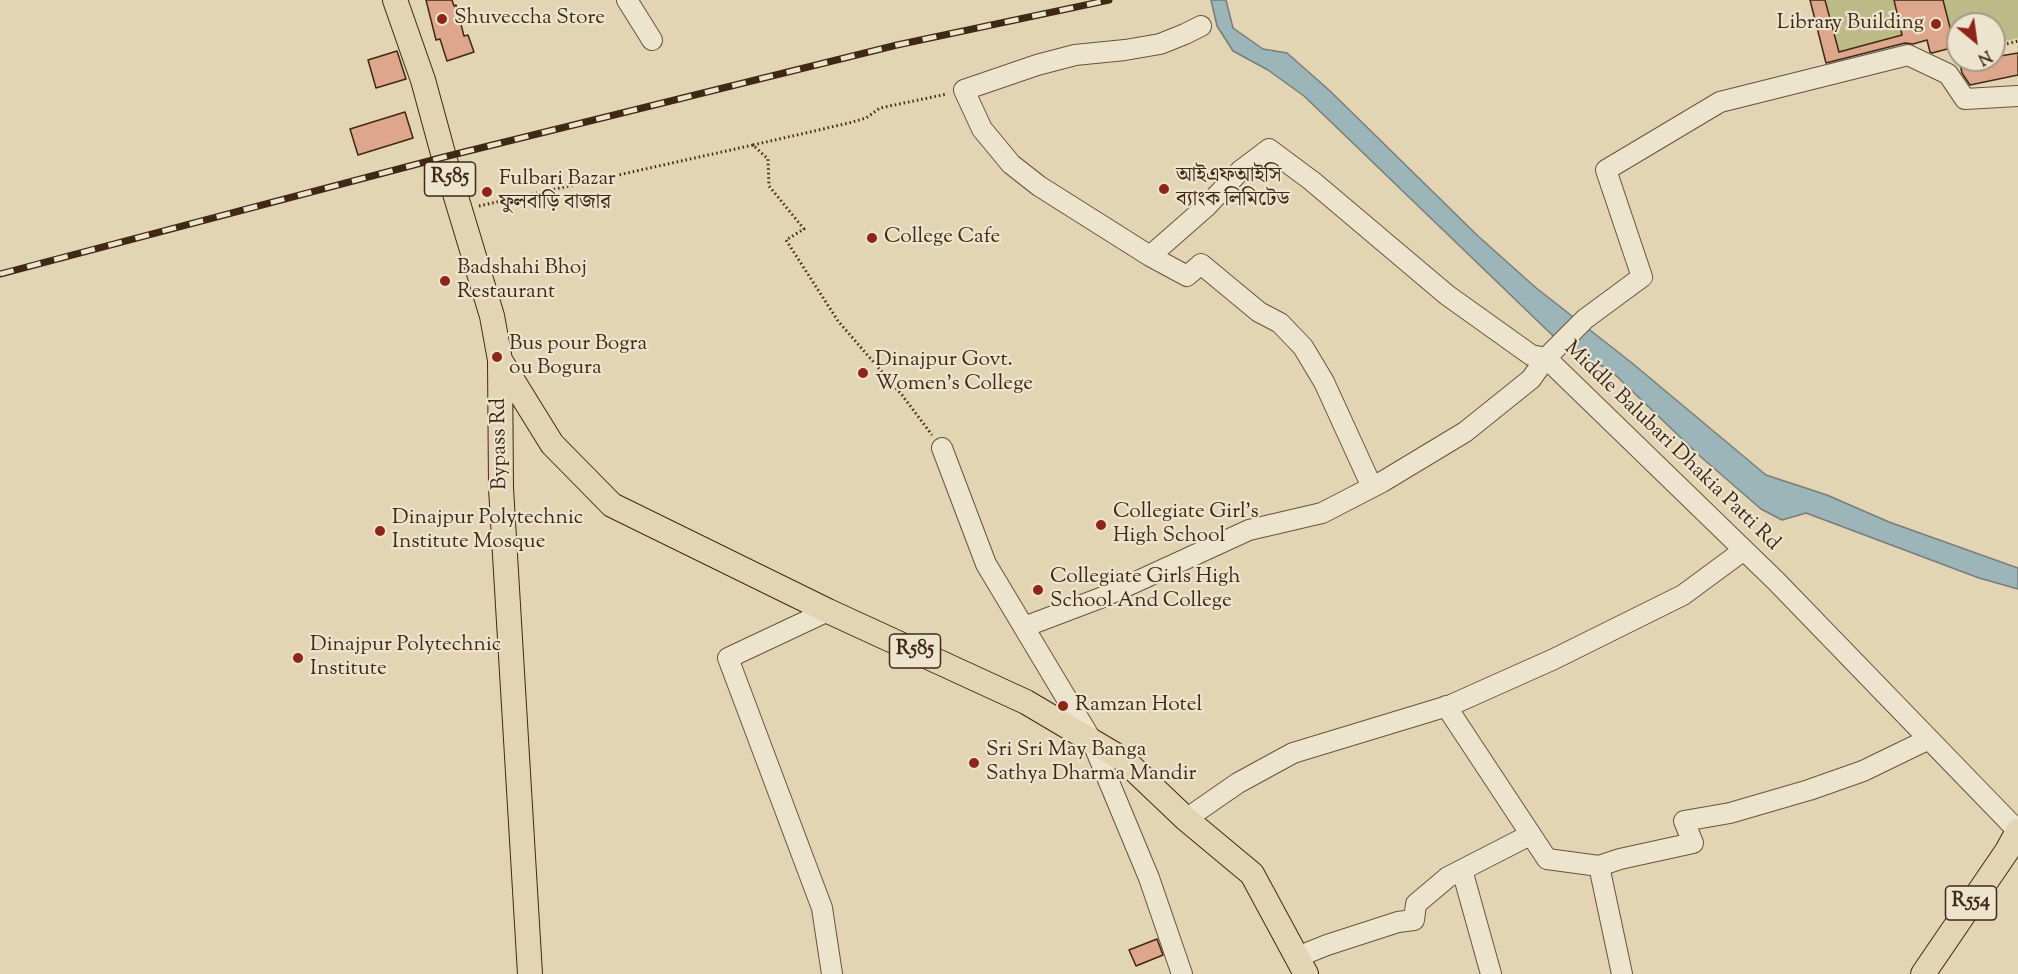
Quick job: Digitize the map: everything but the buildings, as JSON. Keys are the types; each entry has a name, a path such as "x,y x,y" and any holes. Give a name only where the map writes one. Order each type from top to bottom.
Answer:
{"main road":[{"name":"Bypass Rd","path":"395,0 423,80 492,316 500,360 501,488 531,974"},
{"name":"R585","path":"500,360 552,444 612,505 828,611 1026,702 1124,760 1186,819 1252,874 1302,965"},
{"name":"R554","path":"1923,974 2007,851 2018,831"}],"street":[{"path":"627,0 652,40"},
{"path":"1201,26 1160,44 1075,55 1037,65 964,90 982,129 1011,164 1039,186 1150,256 1187,276 1201,264 1259,312 1280,323 1303,347 1324,382 1372,487"},
{"path":"1024,627 1103,597 1249,530 1322,513 1372,487 1465,432 1531,379 1546,358 1585,319 1642,277 1605,170 1720,102 1908,55 1948,74 1965,99 2018,96"},
{"name":"Middle Balubari Dhakia Patti Rd","path":"1150,256 1207,206 1240,171 1269,149 1312,181 1447,296 1531,355 1546,358 1744,550 2018,831"},
{"path":"942,448 986,564 1092,741 1149,878 1182,974"},
{"path":"1186,819 1238,783 1293,753 1446,706 1554,659 1683,595 1744,550"},
{"path":"828,611 728,658 822,908 832,974"},
{"path":"1446,706 1547,859 1599,867 1620,859 1693,843 1684,821 1730,813 1809,790 1863,771 1929,739"},
{"path":"1302,965 1327,945 1398,922 1414,920 1416,904 1448,877 1530,835"},
{"path":"1599,867 1622,974"},
{"path":"1462,870 1491,974"}],"path":[{"path":"460,211 496,201 849,123 866,118 880,108 964,90"},
{"path":"753,145 768,159 770,186 804,229 786,240 838,321 902,395 942,448"}],"shaded area":[{"path":"1825,0 1894,0 1902,35 1839,52"},
{"path":"1943,0 2018,0 2018,38 2006,41 2006,12 1946,12"}],"water":[{"path":"1211,0 1226,0 1233,28 1263,49 1287,53 1329,90 1478,236 1535,287 1632,363 1766,475 1827,495 1889,522 2018,568 2018,589 1979,578 1806,513 1782,520 1761,509 1701,457 1608,368 1576,358 1304,96 1268,70 1233,51 1217,26"}],"railway":[{"path":"0,274 444,157 897,45 1109,0"}],"place":[{"name":"Shuveccha Store","path":"442,19"},
{"name":"Library Building","path":"1936,24"},
{"name":"আইএফআইসি ব্যাংক লিমিটেড","path":"1164,189"},
{"name":"Fulbari Bazar ফুলবাড়ি বাজার","path":"487,192"},
{"name":"College Cafe","path":"872,238"},
{"name":"Badshahi Bhoj Restaurant","path":"445,281"},
{"name":"Bus pour Bogra ou Bogura","path":"497,357"},
{"name":"Dinajpur Govt. Women's College","path":"863,373"},
{"name":"Collegiate Girl's High School","path":"1101,525"},
{"name":"Dinajpur Polytechnic Institute Mosque","path":"380,531"},
{"name":"Collegiate Girls High School And College","path":"1038,590"},
{"name":"Dinajpur Polytechnic Institute","path":"298,658"},
{"name":"Ramzan Hotel","path":"1063,706"},
{"name":"Sri Sri May Banga Sathya Dharma Mandir","path":"974,763"}]}
